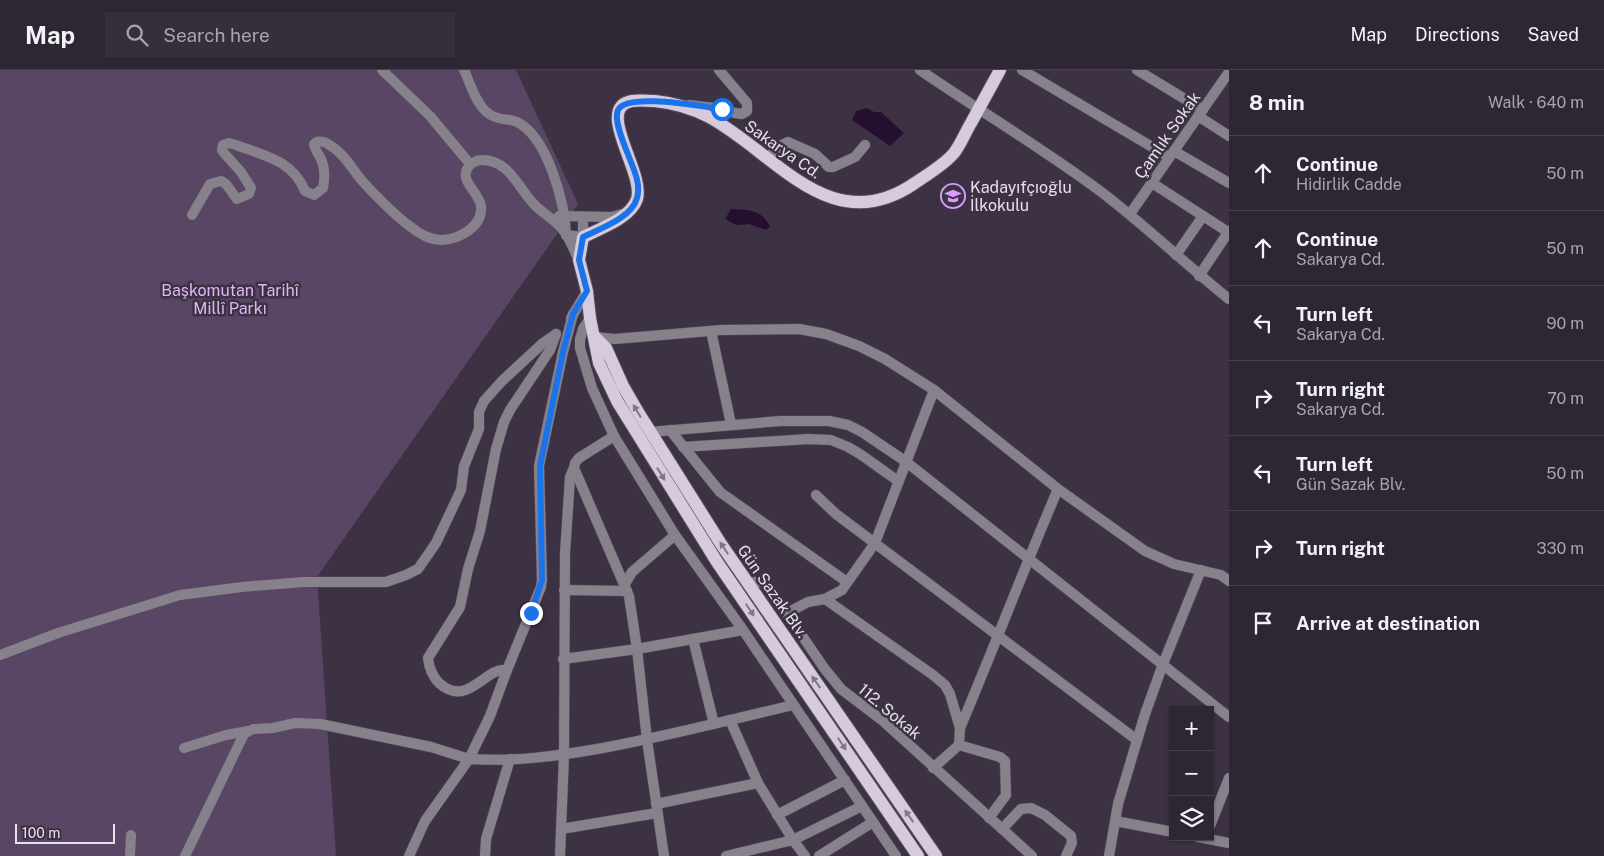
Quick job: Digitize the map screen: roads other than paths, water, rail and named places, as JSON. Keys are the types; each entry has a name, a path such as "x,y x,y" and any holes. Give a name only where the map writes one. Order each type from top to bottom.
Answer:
{"main road":[{"name":"Sakarya Cd.","path":"626,214 637,199 638,189 636,175 617,120 618,110 623,104 633,101 668,102 689,108 708,116 818,193 860,203 877,201 909,187 952,154 1000,70"},
{"path":"579,260 583,237 626,214"},
{"name":"Gün Sazak Blv.","path":"579,260 587,291 599,363 617,401 728,578 918,856"},
{"name":"Gün Sazak Blv.","path":"595,337 606,348 623,386 721,544 936,856"}],"street":[{"path":"382,70 430,116 470,164"},
{"path":"464,70 485,112 492,117 517,122 534,136 543,147 565,216 566,235"},
{"path":"668,102 722,109 742,114 747,110 747,103 719,70"},
{"path":"920,70 1100,191 1130,214 1199,276 1229,300"},
{"path":"1022,70 1172,154 1229,183"},
{"path":"1137,70 1200,113 1229,136"},
{"name":"Çamlık Sokak","path":"1130,214 1200,113 1225,85 1229,72"},
{"path":"192,216 210,184 221,181 226,183 231,194 237,199 249,194 251,188 248,181 224,153 222,150 223,145 230,143 284,163 300,178 305,191 314,194 319,192 324,184 323,165 320,156 314,150 314,144 317,141 322,141 335,149 387,206 411,227 437,240 450,240 463,235 475,224 480,214 481,206 478,196 465,176 465,171 470,164 480,160 492,161 502,165 511,173 532,203 563,229 579,260"},
{"path":"767,158 780,146 788,142 815,154 829,167 833,167 855,157 865,144"},
{"path":"1152,183 1229,232 1199,276"},
{"path":"544,214 583,217 612,217 626,214"},
{"path":"1176,255 1203,216"},
{"path":"566,235 583,237 583,217"},
{"path":"0,654 58,633 180,595 304,582 386,582 418,569 436,543 461,490 464,466 478,429 479,412 484,402 502,381 566,324 587,291"},
{"path":"409,856 425,821 469,758 490,716 541,587 540,466 563,352 573,314"},
{"path":"590,318 583,329 580,348 592,388 614,436 675,535 743,630 896,856"},
{"path":"595,337 615,339 711,331 799,329 826,334 858,346 886,359 934,390 1058,489 1145,551 1174,564 1220,575 1229,581"},
{"path":"711,331 731,424"},
{"path":"507,670 497,671 465,690 458,691 445,687 438,681 428,665 428,658 460,607 466,576 480,531 496,449 504,422 550,350 556,334"},
{"path":"787,612 808,602 825,599 842,590 875,542 934,390"},
{"path":"650,432 780,421 829,421 848,425 862,432 905,462 1229,716"},
{"path":"670,430 720,492 847,582"},
{"path":"560,856 564,755 564,590 570,477 579,458 614,436"},
{"path":"683,447 808,439 832,440 860,454 898,481"},
{"path":"574,468 626,588 637,649 647,740 664,856"},
{"path":"933,768 959,744 960,728 999,637 1028,558 1058,489"},
{"path":"816,495 836,514 1137,740"},
{"path":"626,588 632,572 675,535"},
{"path":"1110,856 1118,804 1137,740 1163,664 1200,570"},
{"name":"112. Sokak","path":"748,583 765,581 824,668 841,688 882,721 1032,856"},
{"path":"564,590 626,588"},
{"path":"825,599 945,685 950,694 960,728"},
{"path":"564,659 637,649 743,630"},
{"path":"693,639 714,724"},
{"path":"184,748 226,735 295,723 320,724 431,747 469,758 490,760 538,758 647,740 794,705"},
{"path":"730,720 758,784 805,856"},
{"path":"185,856 244,734 248,731"},
{"path":"959,744 1000,757 1005,761 1006,795 990,818"},
{"path":"485,856 486,839 510,759"},
{"path":"1214,816 1229,778"},
{"path":"777,815 845,780"},
{"path":"560,829 758,784"},
{"path":"726,856 745,854 793,840 862,806"},
{"path":"1002,829 1021,808 1031,808 1045,815 1071,836 1072,843 1066,856"},
{"path":"1115,821 1169,831"},
{"path":"819,856 873,822"},
{"path":"130,856 131,835"},
{"path":"1214,840 1229,843"}],"place":[{"name":"Kadayıfçıoğlu İlkokulu","path":"953,196"}],"park label":[{"name":"Başkomutan Tarihî Millî Parkı","path":"230,299"}]}
